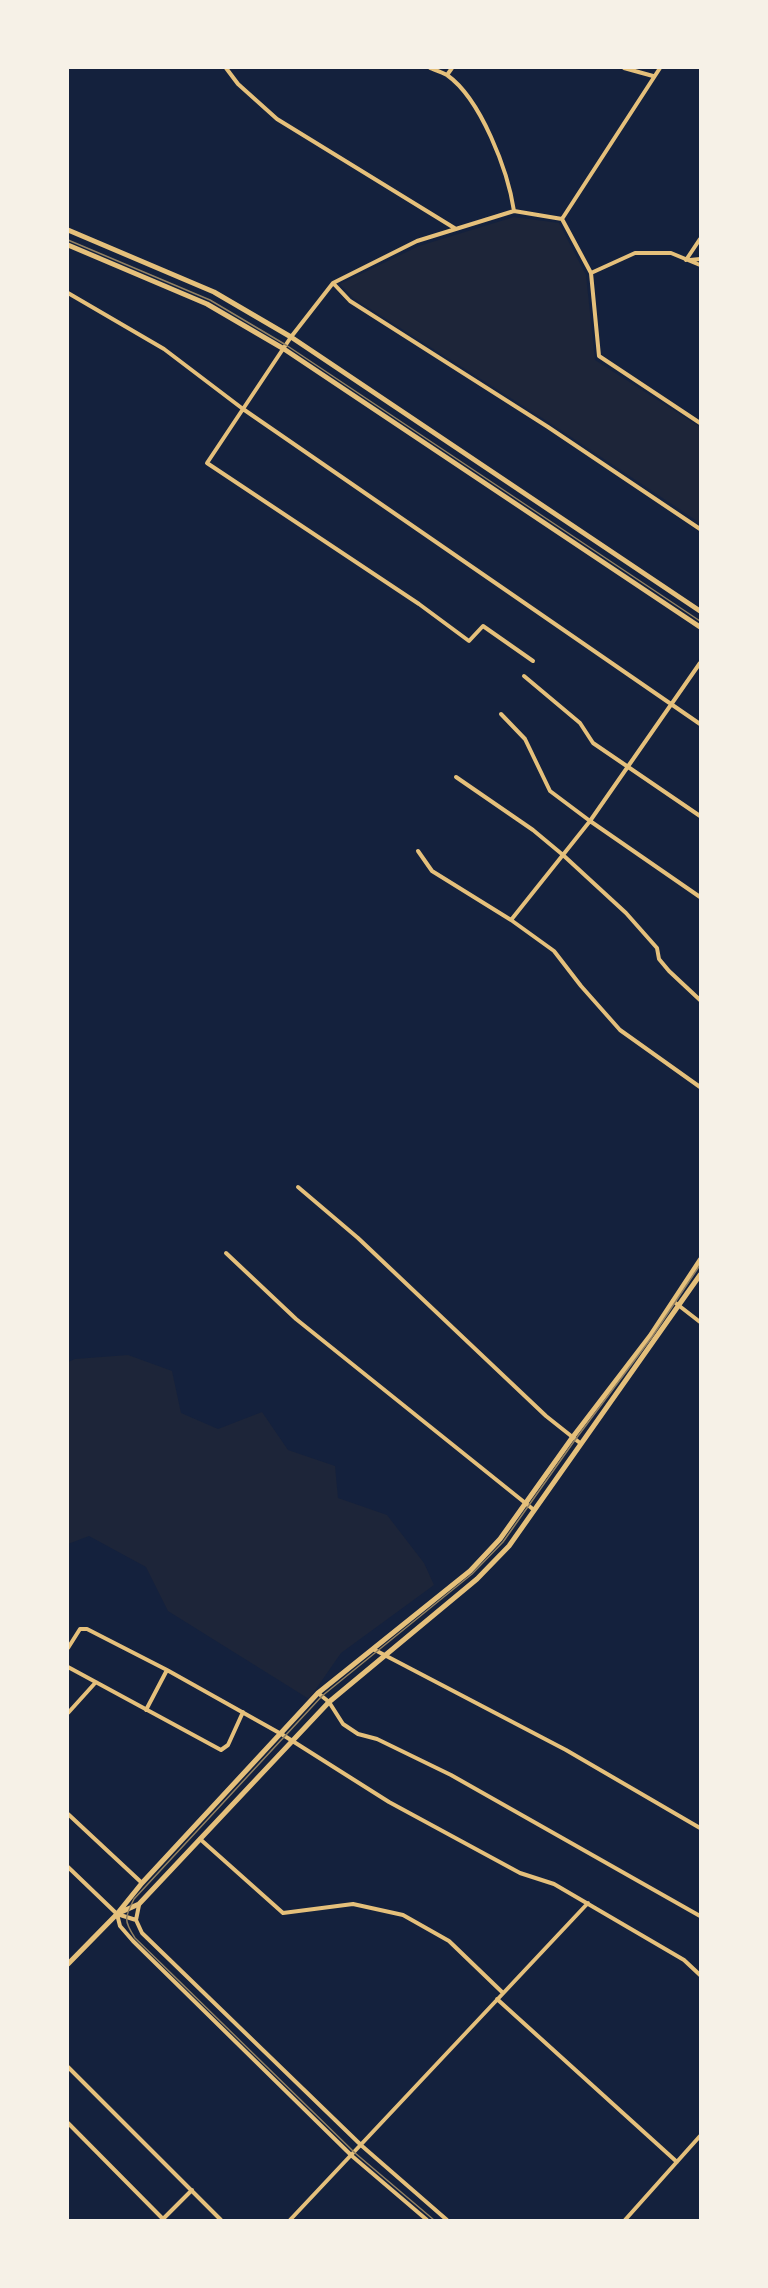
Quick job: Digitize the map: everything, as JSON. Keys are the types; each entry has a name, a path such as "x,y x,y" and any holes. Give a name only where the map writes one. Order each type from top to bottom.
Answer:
{"main road":[{"path":"68,230 214,292 291,337 700,611"},
{"path":"68,245 207,304 284,349 700,627"},
{"path":"68,1964 117,1914 142,1883 318,1693 470,1571 501,1539 525,1503 650,1336 700,1260"},
{"path":"117,1914 139,1904 329,1702 477,1579 509,1546 700,1275"}],"street":[{"path":"226,68 238,84 277,118 456,229"},
{"path":"430,68 447,75 469,97 492,141 510,187 514,211"},
{"path":"447,75 452,68"},
{"path":"624,68 653,76"},
{"path":"562,219 660,68"},
{"path":"533,661 483,626 469,641 419,604 207,463 291,337 333,283 417,241 514,211 562,219"},
{"path":"562,219 591,273 599,356 700,423"},
{"path":"686,260 700,239"},
{"path":"591,273 635,253 671,253 700,265"},
{"path":"686,260 700,259"},
{"path":"333,283 350,301 548,427 700,529"},
{"path":"68,293 164,349 243,410 700,724"},
{"path":"511,920 590,821 700,663"},
{"path":"524,676 580,723 593,743 700,816"},
{"path":"501,714 525,739 550,790 590,821 700,897"},
{"path":"456,777 533,830 563,855 626,913 657,948 659,959 700,1000"},
{"path":"418,851 432,871 511,920 554,951 620,1030 700,1088"},
{"path":"298,1187 358,1238 546,1416 580,1443"},
{"path":"226,1253 296,1319 534,1510"},
{"path":"673,1301 700,1322"},
{"path":"68,1648 80,1629 87,1629 167,1670 291,1740 409,1813 520,1873 554,1884 588,1903 684,1960 700,1976"},
{"path":"373,1648 566,1750 700,1828"},
{"path":"68,1667 221,1750 228,1745 243,1713"},
{"path":"146,1710 167,1670"},
{"path":"68,1713 96,1682"},
{"path":"318,1693 329,1702 343,1724 358,1734 377,1739 451,1775 700,1916"},
{"path":"68,1814 142,1883"},
{"path":"200,1839 283,1913 353,1904 403,1915 449,1941 502,1992"},
{"path":"68,1867 117,1914 136,1920"},
{"path":"290,2220 588,1903"},
{"path":"139,1904 136,1920 141,1933 362,2146 447,2220"},
{"path":"117,1914 120,1926 133,1941 352,2156 427,2220"},
{"path":"497,1999 676,2162"},
{"path":"68,2067 221,2220"},
{"path":"68,2124 162,2220 192,2190"},
{"path":"625,2220 700,2136"}],"shaded area":[{"path":"514,217 559,223 586,275 595,360 700,427 700,523 550,423 353,298 340,284 419,246"},
{"path":"128,1355 172,1371 181,1413 218,1429 262,1412 288,1450 335,1466 338,1498 387,1515 424,1563 434,1585 341,1653 309,1699 168,1611 146,1567 89,1536 68,1544 68,1362 75,1359"}],"tram line":[{"path":"68,240 210,300 286,345 700,621"},
{"path":"434,2220 355,2153 135,1938 127,1922 127,1915 134,1899 322,1696 472,1574 503,1542 652,1337 700,1265"}]}
